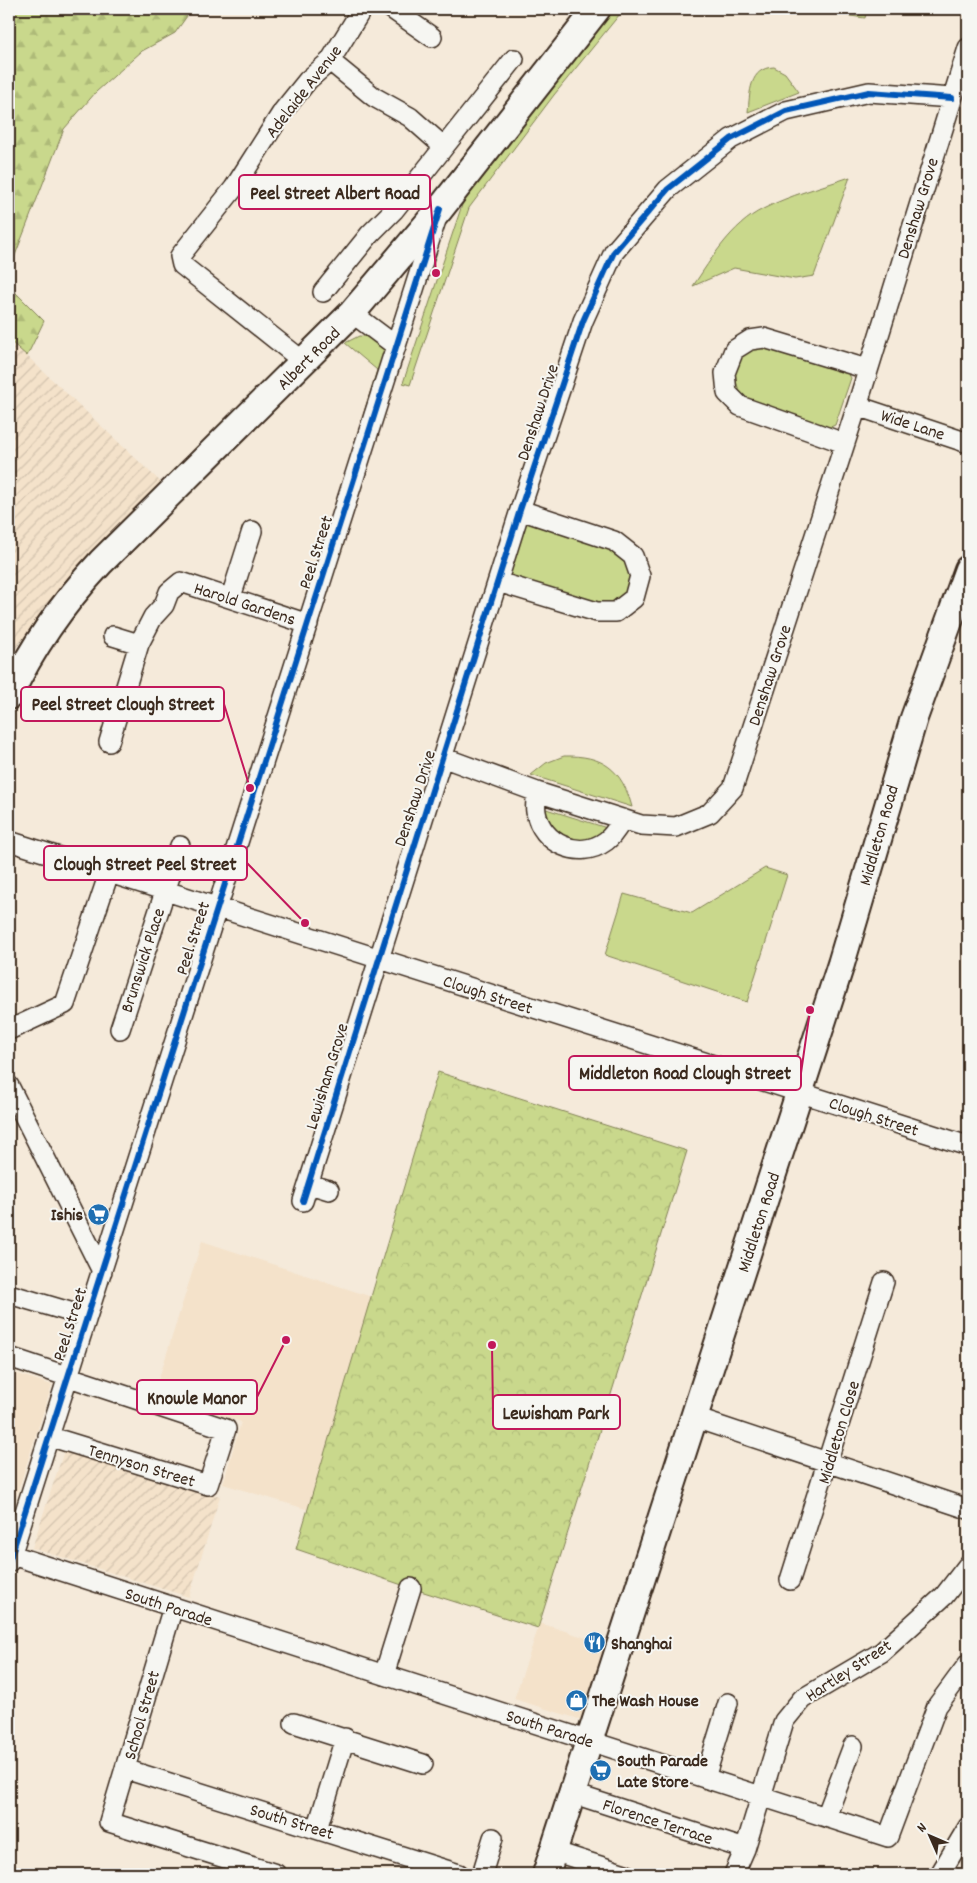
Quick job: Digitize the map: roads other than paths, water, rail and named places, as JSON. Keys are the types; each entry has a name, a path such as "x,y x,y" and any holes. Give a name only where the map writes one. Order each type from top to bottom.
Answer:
{"main road":[{"name":"Albert Road","path":"9,696 45,630 71,595 101,562 352,313 440,209 597,9"},
{"name":"Middleton Road","path":"549,1863 841,964 914,718 968,569"}],"street":[{"name":"Adelaide Avenue","path":"304,362 182,265 180,256 234,188 284,111 302,88 330,61 362,9"},
{"path":"392,9 432,37"},
{"name":"Denshaw Grove","path":"442,757 537,792 641,825 676,827 710,813 733,788 857,406 968,48"},
{"path":"323,292 370,234 394,210 514,59"},
{"path":"330,61 374,97 410,117 444,147"},
{"name":"Denshaw Drive","path":"378,959 582,321 614,252 668,189 731,139 786,111 869,92 952,98"},
{"name":"Peel Street","path":"9,1557 440,209"},
{"path":"352,313 396,346"},
{"path":"844,443 740,406 727,393 725,373 734,350 750,340 764,338 867,369"},
{"name":"Wide Lane","path":"857,406 968,443"},
{"path":"498,582 597,612 616,612 634,598 640,576 633,556 614,541 520,510"},
{"path":"231,597 252,531"},
{"name":"Harold Gardens","path":"110,742 139,644 153,616 164,605 169,592 180,582 231,597 308,624"},
{"path":"114,636 139,644"},
{"path":"537,792 536,810 540,825 549,838 562,846 577,850 592,848 606,841 616,830 622,819"},
{"name":"Clough Street","path":"9,841 968,1146"},
{"name":"Brunswick Place","path":"120,1028 180,846"},
{"path":"9,1030 65,1004 109,873"},
{"name":"Lewisham Grove","path":"329,1190 306,1192 378,959"},
{"path":"9,1086 102,1271"},
{"name":"Middleton Close","path":"790,1580 884,1282"},
{"path":"9,1294 87,1317"},
{"path":"9,1357 68,1377"},
{"name":"Tennyson Street","path":"48,1436 208,1486 226,1429 68,1377"},
{"path":"695,1418 968,1509"},
{"name":"South Parade","path":"9,1557 173,1607 888,1837 938,1706 968,1664"},
{"name":"Hartley Street","path":"734,1874 745,1849 784,1721 802,1699 882,1652 944,1596 968,1565"},
{"path":"384,1675 411,1588"},
{"name":"School Street","path":"173,1607 126,1769 108,1822 266,1873"},
{"path":"705,1778 728,1703"},
{"path":"294,1723 423,1764"},
{"path":"317,1829 345,1738"},
{"path":"826,1817 853,1746"},
{"name":"South Street","path":"126,1769 317,1829 432,1870 459,1874"},
{"name":"Florence Terrace","path":"571,1793 745,1849"},
{"path":"940,1874 968,1827"},
{"path":"482,1874 493,1838"},
{"path":"549,1863 625,1874"}],"place":[{"name":"Peel Street Albert Road","path":"436,273"},
{"name":"Peel Street Clough Street","path":"250,788"},
{"name":"Clough Street Peel Street","path":"305,923"},
{"name":"Middleton Road Clough Street","path":"810,1010"},
{"name":"Ishis","path":"99,1214"},
{"name":"Knowle Manor","path":"286,1340"},
{"name":"Lewisham Park","path":"492,1345"},
{"name":"Shanghai","path":"595,1643"},
{"name":"The Wash House","path":"576,1700"},
{"name":"South Parade Late Store","path":"601,1770"}]}
